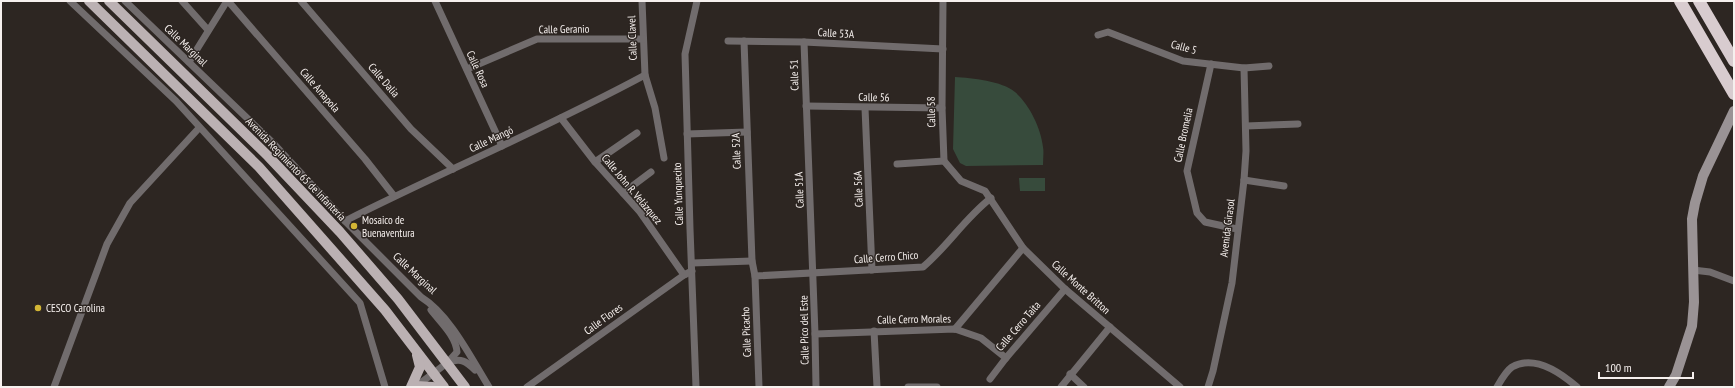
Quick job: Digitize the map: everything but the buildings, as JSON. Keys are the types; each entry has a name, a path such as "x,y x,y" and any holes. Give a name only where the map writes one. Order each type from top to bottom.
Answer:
{"highway":[{"path":"1680,1 1734,94"},
{"path":"1699,1 1734,61"}],"main road":[{"path":"89,1 259,167 385,310 444,387"},
{"name":"Avenida Regimiento 65 de Infantería","path":"109,1 273,161 340,232 393,293 465,387"},
{"path":"415,349 420,360 420,367 414,387 433,387"}],"street":[{"path":"70,1 176,101 360,303 385,387"},
{"name":"Calle Marginal","path":"125,1 272,142 345,221 421,297 430,303 455,334 488,386"},
{"path":"182,1 208,30"},
{"path":"189,62 227,1"},
{"name":"Calle Amapola","path":"227,1 365,159 394,196"},
{"name":"Calle Dalia","path":"301,1 411,129 453,169"},
{"name":"Calle Rosa","path":"435,1 502,146"},
{"name":"Calle Clavel","path":"642,1 645,75 655,108 664,158"},
{"name":"Calle Yunquecito","path":"696,387 685,54 698,1"},
{"name":"Calle 58","path":"943,1 942,108 944,161"},
{"name":"Calle 5","path":"1098,35 1108,32 1183,61 1244,68 1269,66"},
{"name":"Calle Geranio","path":"467,69 537,38 643,39"},
{"name":"Calle 53A","path":"728,41 804,42 943,49"},
{"name":"Calle 52A","path":"744,42 752,261 755,276"},
{"name":"Calle 51","path":"804,42 806,106"},
{"name":"Calle Bromelia","path":"1211,64 1187,171 1197,213 1205,222 1237,229"},
{"name":"Avenida Girasol","path":"1208,387 1213,371 1232,283 1237,229 1244,180 1246,126 1244,68"},
{"name":"Calle Mangó","path":"345,221 394,196 562,118 645,75"},
{"name":"Calle 56","path":"806,106 942,108"},
{"name":"Calle 51A","path":"806,106 813,273"},
{"name":"Calle 56A","path":"865,108 872,270"},
{"path":"1669,387 1676,375 1692,326 1694,302 1692,219 1695,203 1703,176 1734,111"},
{"name":"Calle John R. Velázquez","path":"562,118 595,162 640,212 684,275"},
{"path":"1246,126 1298,124"},
{"path":"54,387 107,244 130,203 199,128"},
{"path":"687,134 747,132"},
{"path":"595,162 637,133"},
{"path":"897,164 944,161 961,181 985,191 991,198"},
{"path":"624,193 651,172"},
{"path":"1244,180 1284,186"},
{"name":"Calle Cerro Chico","path":"755,276 923,267 939,253 975,210 991,198"},
{"name":"Calle Monte Britton","path":"991,198 1023,248 1065,289 1110,327 1170,383 1180,387"},
{"path":"955,329 1023,248"},
{"path":"692,267 752,261"},
{"name":"Calle Flores","path":"527,387 684,275 692,267"},
{"path":"1693,270 1710,272 1734,281"},
{"name":"Calle Pico del Este","path":"813,273 816,387"},
{"name":"Calle Picacho","path":"755,276 758,387"},
{"name":"Calle Cerro Taita","path":"990,379 1065,289"},
{"path":"414,387 447,363 457,352 457,347 452,338 421,297"},
{"path":"1060,387 1110,327"},
{"name":"Calle Cerro Morales","path":"815,334 955,329 981,338 1006,358"},
{"path":"874,331 877,387"},
{"path":"447,363 457,360 464,360 488,386"},
{"path":"1497,387 1505,374 1512,367 1537,363 1564,375 1577,387"},
{"path":"1070,374 1084,387"},
{"path":"908,387 936,387"}],"green space":[{"path":"955,77 978,79 1003,85 1015,92 1020,97 1034,117 1040,132 1043,149 1043,165 966,166 960,163 953,149"},
{"path":"1019,178 1045,178 1045,191 1020,191"}],"place":[{"name":"Mosaico de Buenaventura","path":"354,226"},
{"name":"CESCO Carolina","path":"38,308"}]}
